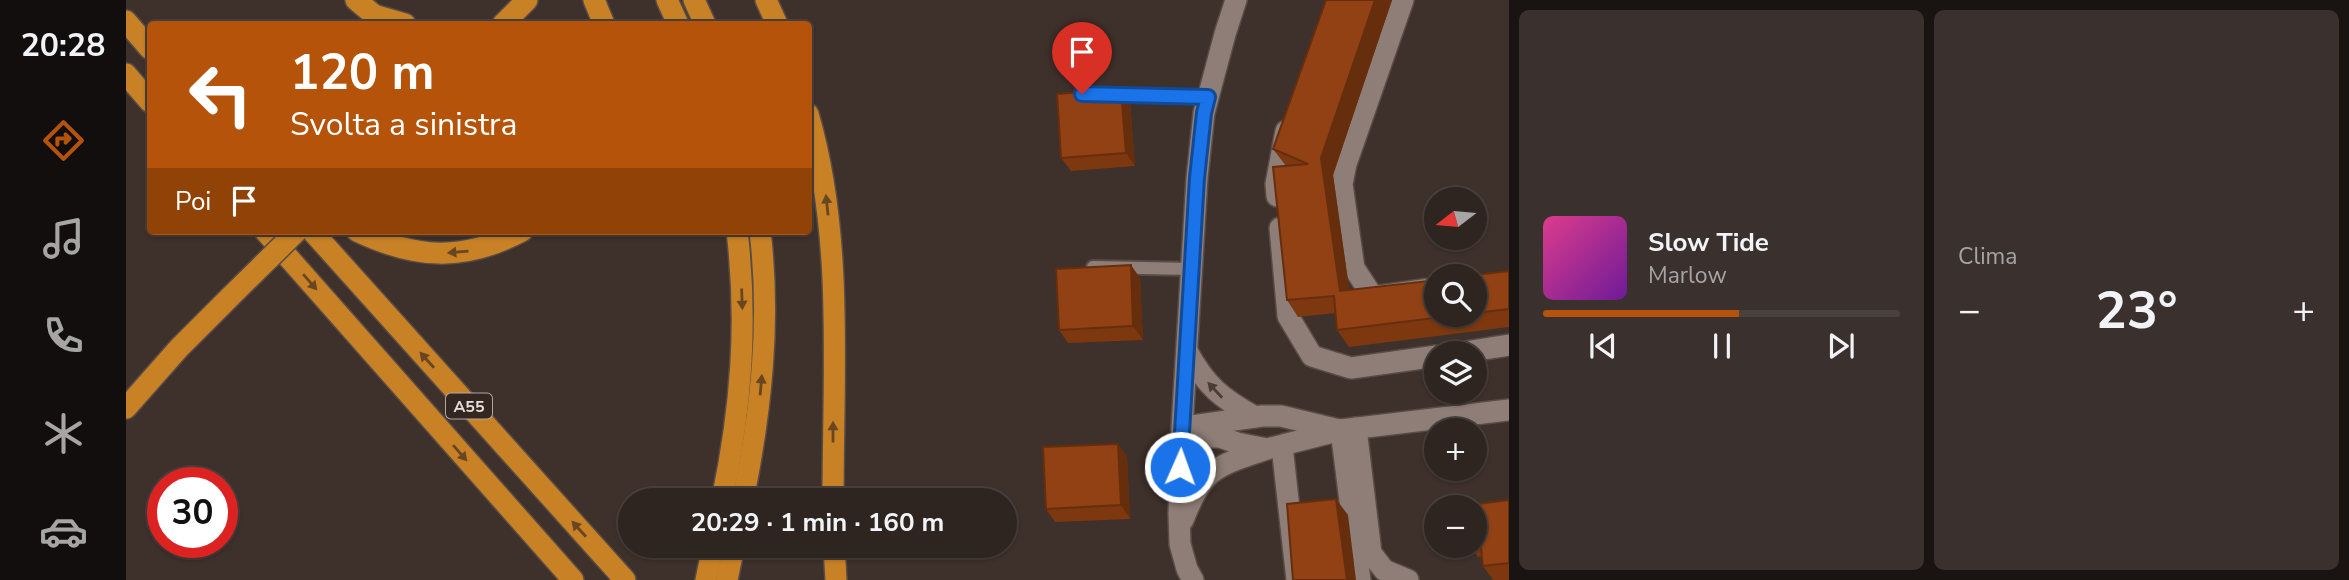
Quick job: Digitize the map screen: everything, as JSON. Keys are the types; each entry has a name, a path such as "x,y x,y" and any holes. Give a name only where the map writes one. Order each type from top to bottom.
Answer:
{"highway":[{"path":"356,0 379,21"},
{"path":"506,21 527,0"},
{"path":"594,0 603,21"},
{"path":"667,0 677,21"},
{"path":"694,0 704,21"},
{"path":"766,0 775,21"},
{"path":"126,22 147,46"},
{"path":"126,75 147,99"},
{"path":"812,126 827,198 833,267 833,488"},
{"name":"A55","path":"269,235 573,580"},
{"path":"126,408 179,348 293,235"},
{"name":"A55","path":"316,235 625,580"},
{"path":"365,235 381,243 435,254 466,252 497,244 514,235"},
{"path":"724,488 739,405 743,358 737,235"},
{"path":"745,488 756,437 765,336 765,289 760,235"},
{"path":"706,580 711,558"},
{"path":"727,580 732,558"},
{"path":"835,558 836,580"}],"street":[{"path":"1193,580 1180,544 1179,529 1181,435 1197,178 1204,113 1236,0"},
{"path":"1403,0 1346,163 1342,184 1354,268 1373,297 1424,290"},
{"path":"1292,113 1283,139 1276,184 1288,316 1312,356 1352,368 1424,358"},
{"path":"1487,348 1509,345"},
{"path":"1186,351 1210,385 1225,400 1255,417"},
{"path":"1179,529 1204,478 1224,464 1274,447 1349,429 1509,410"},
{"path":"1181,435 1255,417 1281,416 1349,429"},
{"path":"1349,429 1360,580"},
{"path":"1349,429 1371,553 1384,570 1408,580"},
{"path":"1181,435 1220,437 1237,443 1274,447"},
{"path":"1274,447 1297,580"}],"lane":[{"path":"1095,94 1208,97"},
{"path":"1093,267 1192,269"}],"building":[{"path":"1326,0 1375,0 1321,158 1340,291 1424,281 1424,319 1337,330 1334,296 1287,300 1273,167 1308,164 1273,149"},
{"path":"1121,89 1126,153 1061,158 1057,94"},
{"path":"1131,265 1133,326 1059,330 1056,269"},
{"path":"1509,271 1509,309 1487,312 1487,274"},
{"path":"1118,444 1121,505 1046,509 1043,447"},
{"path":"1336,499 1347,580 1293,580 1287,504"},
{"path":"1509,500 1509,563 1483,566 1482,558 1487,558 1487,503"}],"route":[{"path":"1082,94 1208,97 1197,178 1180,467"}]}
